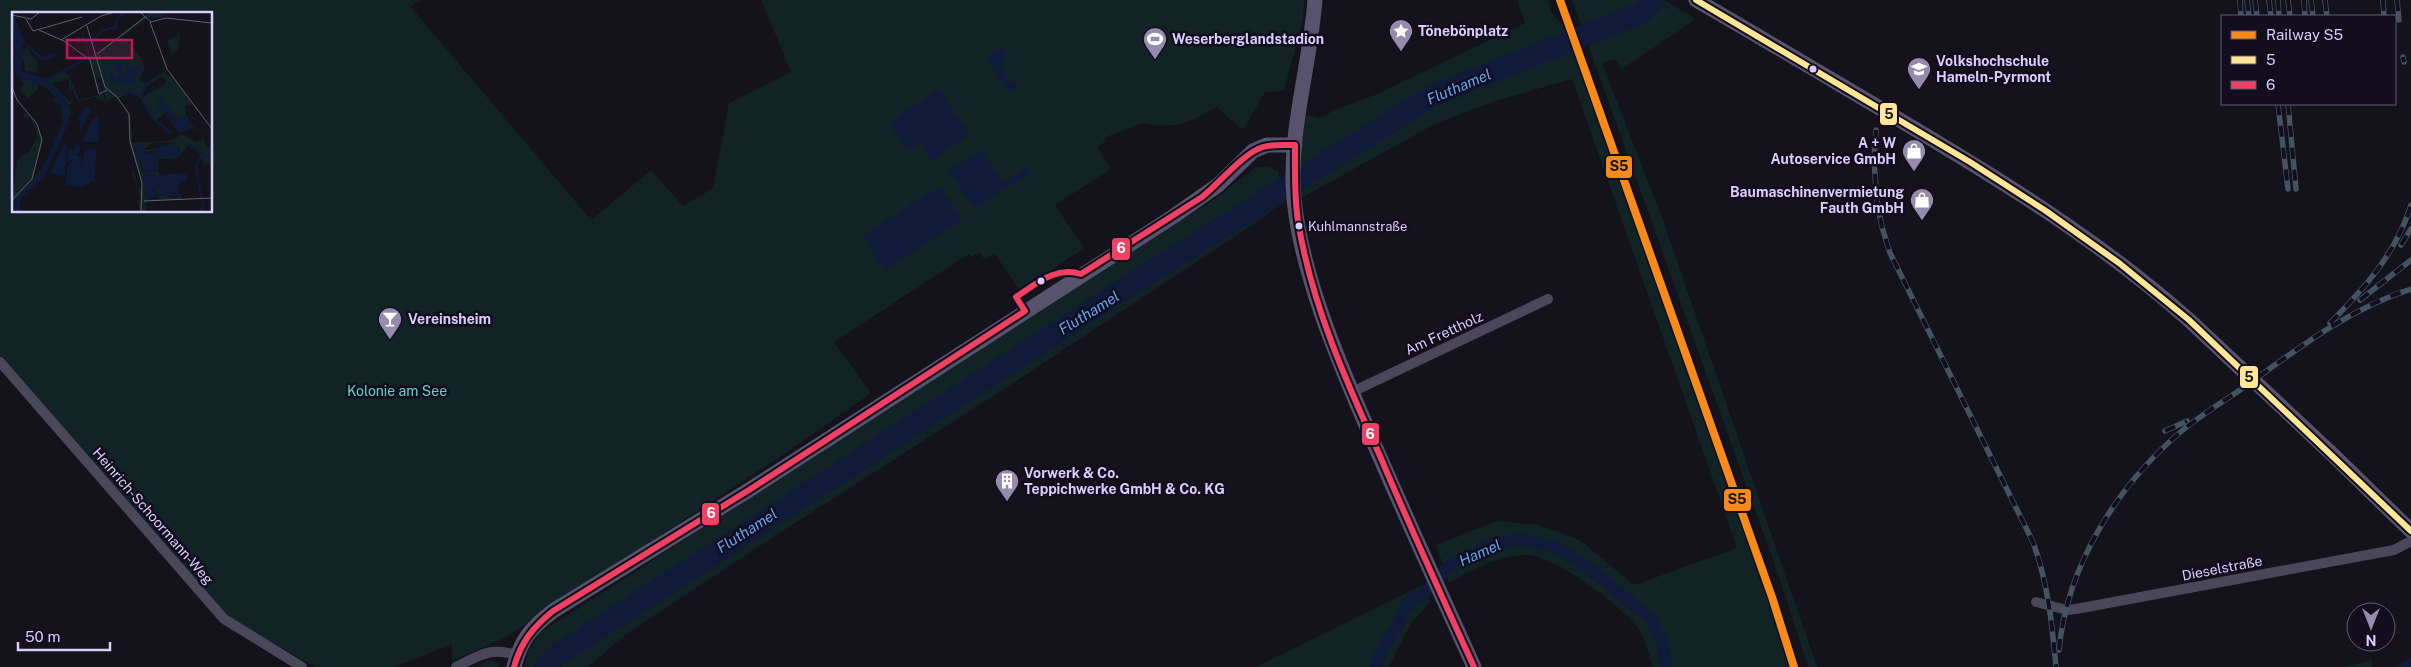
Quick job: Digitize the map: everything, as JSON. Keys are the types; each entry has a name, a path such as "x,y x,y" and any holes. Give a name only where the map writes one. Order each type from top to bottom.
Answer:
{"main road":[{"path":"1315,0 1293,161 1294,199 1310,273 1331,340 1352,392 1474,667"},
{"path":"1696,0 1814,68 2020,193 2102,250 2189,320 2333,454 2411,531"},
{"path":"515,661 533,626 553,611 741,496 1174,216 1218,184 1252,151 1267,145 1294,145"}],"street":[{"name":"Am Frettholz","path":"1352,392 1548,299"},
{"name":"Heinrich-Schoormann-Weg","path":"0,362 224,619 302,667"},
{"name":"Dieselstraße","path":"2036,602 2067,610 2076,609 2394,550 2411,541"},
{"path":"456,667 489,651 502,651 515,661"}],"green space":[{"name":"Kolonie am See","path":"0,0 420,0 411,7 591,220 651,170 683,206 713,188 729,103 791,72 761,0 1304,0 1303,19 1284,91 1265,92 1243,130 1216,107 1197,118 1176,125 1159,126 1142,123 1104,138 1106,141 1097,147 1111,169 1055,205 1084,248 1020,291 995,254 984,259 979,252 972,257 969,254 834,342 871,393 790,450 506,637 452,661 452,644 395,667 315,667 227,617 0,356"},
{"path":"1517,0 1548,0 1551,12 1567,30 1762,580 1790,667 1653,667 1640,631 1620,610 1571,573 1540,558 1528,555 1517,555 1497,560 1449,583 1436,545 1497,521 1539,525 1580,540 1634,585 1737,548 1572,79 1495,101 1435,124 1296,201 1298,113 1321,118 1338,108 1375,95 1525,23"},
{"path":"1572,0 1664,0 1696,19 1622,69 1615,59 1602,63 1663,220 1817,667 1808,667 1778,574"},
{"path":"1256,167 1269,167 1279,172 1282,203 1251,226 1015,382 625,635 588,667 524,667 528,652 541,632 1213,200"},
{"path":"1422,585 1430,602 1411,623 1389,667 1256,667"},
{"path":"491,660 498,663 499,667 483,667 479,664"},
{"path":"2372,660 2372,667 2344,667"}],"water":[{"path":"1003,47 1007,55 1001,67 1010,83 1014,81 1017,86 1008,92 986,57"},
{"path":"939,89 969,135 931,161 920,143 907,151 889,122"},
{"path":"981,150 1003,182 1028,166 1032,172 974,208 948,171"},
{"path":"940,186 962,220 885,270 863,236"}],"waterway":[{"name":"Fluthamel","path":"545,667 557,655 1141,278 1432,96 1639,14 1653,0"},
{"name":"Hamel","path":"1376,667 1383,647 1398,626 1403,611 1413,598 1423,594 1447,568 1494,543 1520,539 1555,547 1585,565 1651,619 1662,641 1666,667"},
{"name":"Hamel","path":"2405,667 2411,665"}],"railway":[{"path":"2240,0 2241,15"},
{"path":"2247,0 2249,15"},
{"path":"2255,0 2257,15"},
{"path":"2269,0 2271,15"},
{"path":"2278,0 2279,15"},
{"path":"2288,0 2290,15"},
{"path":"2304,0 2305,15"},
{"path":"2311,0 2313,15"},
{"path":"2325,0 2327,15"},
{"path":"2383,0 2384,15"},
{"path":"2397,0 2399,20"},
{"path":"2403,57 2404,62"},
{"path":"2278,105 2288,189"},
{"path":"2288,105 2296,189"},
{"path":"1876,130 1874,161 1877,202 1890,253 2033,542 2046,588 2056,667"},
{"path":"2330,323 2378,269 2397,239 2411,205"},
{"path":"2401,245 2411,229"},
{"path":"2360,300 2411,260"},
{"path":"2059,650 2064,618 2073,587 2085,557 2117,501 2159,451 2192,423 2312,339 2350,316 2411,289"},
{"path":"2165,431 2187,421"}],"rail line":[{"name":"S5","path":"1560,0 1772,597 1794,667"}],"transit line":[{"name":"5","path":"1696,0 1970,162 2046,211 2119,263 2189,320 2411,531"},
{"name":"6","path":"514,667 524,643 539,623 553,611 749,490 1025,311 1016,297 1038,282 1063,272 1081,274 1202,197 1255,150 1275,145 1295,145 1295,192 1298,221 1304,252 1321,312 1355,399 1474,667"}],"place":[{"name":"Tönebönplatz","path":"1401,52"},
{"name":"Weserberglandstadion","path":"1155,60"},
{"name":"Volkshochschule Hameln-Pyrmont","path":"1919,90"},
{"name":"A + W Autoservice GmbH","path":"1914,172"},
{"name":"Baumaschinenvermietung Fauth GmbH","path":"1922,221"},
{"name":"Kuhlmannstraße","path":"1299,226"},
{"name":"Vereinsheim","path":"390,340"},
{"name":"Vorwerk & Co. Teppichwerke GmbH & Co. KG","path":"1007,502"}]}
